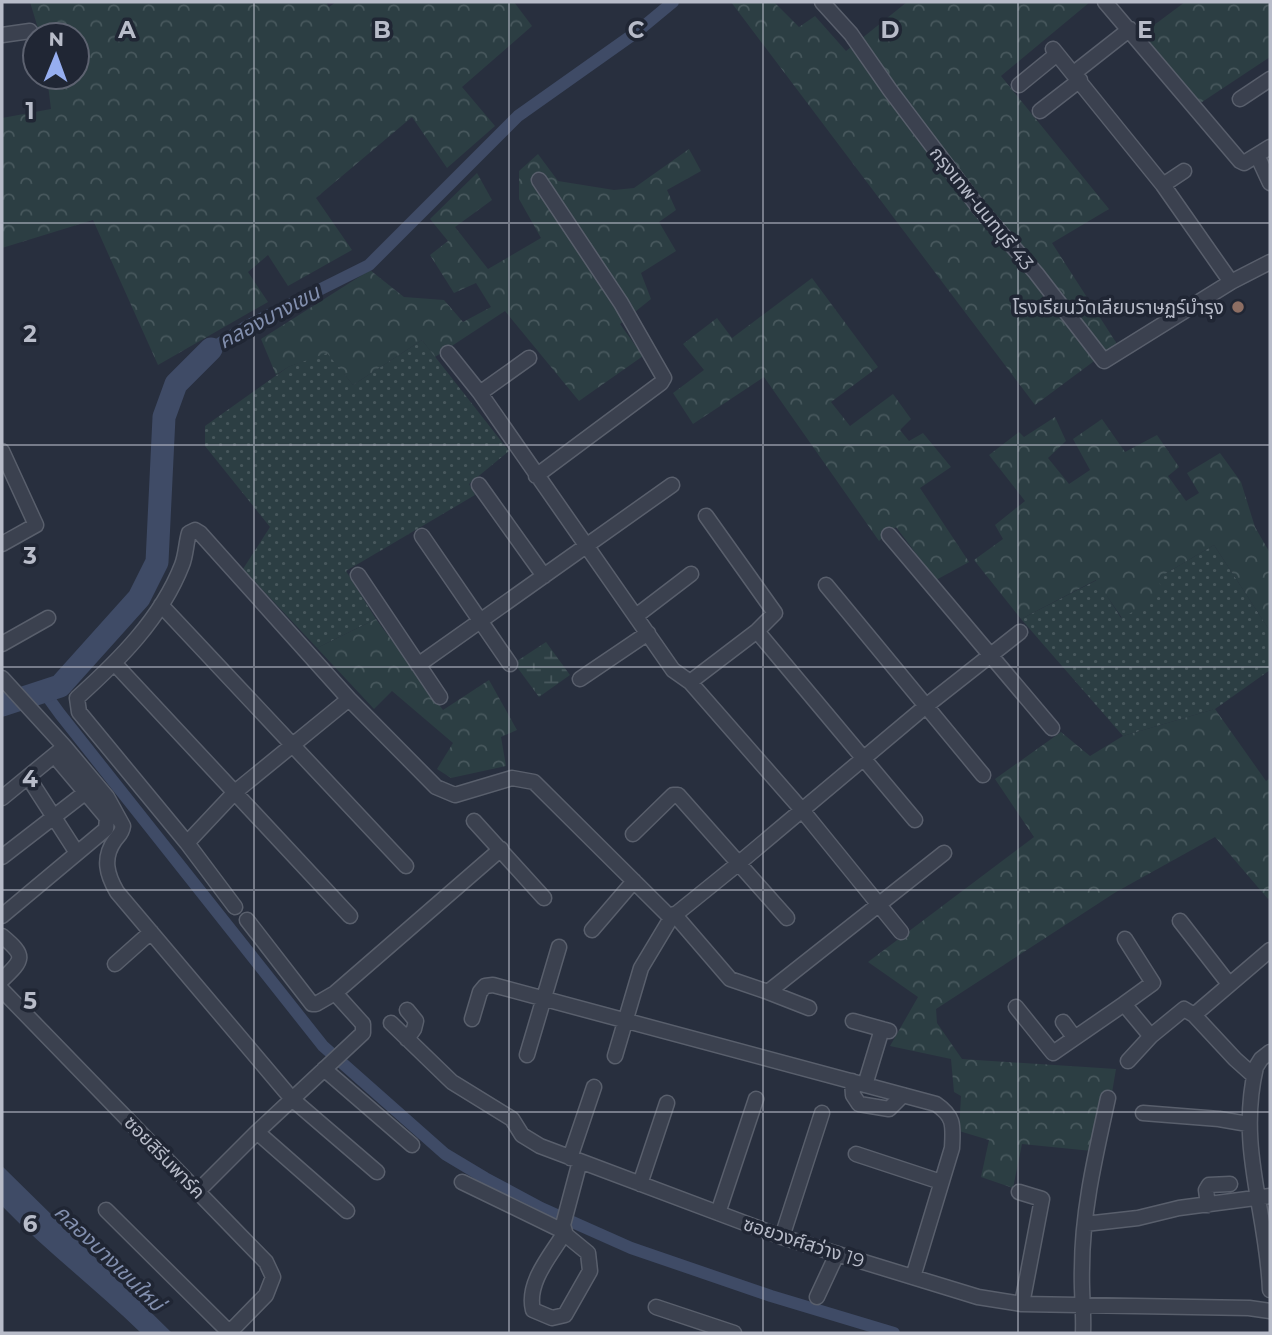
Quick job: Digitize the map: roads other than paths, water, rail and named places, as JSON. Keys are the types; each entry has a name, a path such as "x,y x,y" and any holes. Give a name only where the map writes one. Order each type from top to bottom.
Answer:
{"street":[{"name":"กรุงเทพ-นนทบุรี 43","path":"822,2 851,34 979,208 1036,273 1104,361 1231,282"},
{"path":"1105,2 1240,162 1244,163 1270,147"},
{"path":"1040,111 1130,29"},
{"path":"2,35 21,32"},
{"path":"1019,85 1055,52 1163,185 1231,282 1270,262"},
{"path":"1240,99 1270,79"},
{"path":"1257,155 1270,183"},
{"path":"1163,185 1184,171"},
{"path":"536,476 664,378 621,303 539,180"},
{"path":"448,354 480,393 673,670 690,682 802,810 901,932"},
{"path":"480,393 529,358"},
{"path":"2,452 36,526 2,544"},
{"path":"479,485 544,576"},
{"path":"418,665 672,485"},
{"path":"690,682 775,614 706,516"},
{"path":"235,907 187,843 79,712 77,698 115,664 153,618 182,564 188,533 195,530 349,699 436,787 455,795 512,778 534,782 673,916 730,979 809,1008"},
{"path":"889,535 1052,728"},
{"path":"422,536 510,664"},
{"path":"636,616 691,574"},
{"path":"358,575 440,697"},
{"path":"826,585 984,775"},
{"path":"161,605 406,866"},
{"path":"2,644 48,618"},
{"path":"615,1056 641,968 673,916 926,706 1020,632"},
{"path":"580,679 648,633"},
{"path":"761,636 915,820"},
{"path":"115,664 350,916"},
{"path":"2,678 50,729 107,797 123,826 123,831 113,843 107,860 107,876 117,892 292,1099 377,1172"},
{"path":"187,843 235,792 349,699"},
{"path":"2,798 65,747"},
{"path":"2,916 106,829 107,818 59,761"},
{"path":"28,777 77,853"},
{"path":"2,857 86,792"},
{"path":"633,834 673,795 678,795 787,918"},
{"path":"474,821 544,898"},
{"path":"247,919 312,1004 316,1004 335,993 501,849"},
{"path":"768,992 944,853"},
{"path":"592,930 634,881"},
{"path":"1181,921 1229,984"},
{"path":"115,964 151,932"},
{"path":"2,936 19,950 20,957 19,965 2,980"},
{"path":"1016,1007 1051,1053 1153,982 1125,939"},
{"path":"527,1055 559,947"},
{"path":"1194,1016 1270,950"},
{"path":"472,1019 480,992 485,986 493,985 858,1083"},
{"name":"ซอยสิรีนพาร์ค","path":"2,990 267,1262 273,1277 267,1295 230,1333"},
{"path":"198,1191 363,1033 365,1028 335,993"},
{"path":"1124,1004 1151,1037"},
{"path":"1128,1061 1184,1009 1254,1076"},
{"path":"407,1010 416,1021 415,1029 407,1039"},
{"path":"853,1021 886,1030 853,1095 859,1104 889,1109 903,1095 936,1104 947,1112 953,1126 951,1147 913,1277"},
{"path":"1063,1022 1074,1037"},
{"name":"ซอยวงศ์สว่าง 19","path":"391,1023 452,1082 512,1119 522,1135 540,1146 782,1237 978,1297 1022,1304 1270,1309"},
{"path":"1270,1052 1261,1059 1254,1076 1248,1124 1250,1152 1264,1197 1270,1290"},
{"path":"324,1069 412,1145"},
{"path":"565,1232 563,1226 575,1159 594,1087"},
{"path":"1083,1333 1082,1268 1085,1224 1094,1163 1108,1098"},
{"path":"718,1213 756,1099"},
{"path":"640,1184 667,1103"},
{"path":"782,1237 822,1113"},
{"path":"1143,1113 1248,1124"},
{"path":"257,1132 347,1211"},
{"path":"856,1154 941,1182"},
{"path":"461,1182 565,1232 588,1253 590,1271 565,1315 552,1318 533,1310 530,1299 546,1262 565,1232"},
{"path":"1208,1205 1206,1190 1209,1185 1230,1184"},
{"path":"1018,1192 1042,1199 1022,1304"},
{"path":"1085,1224 1264,1197"},
{"path":"106,1210 230,1333"},
{"path":"817,1297 837,1254"},
{"path":"656,1307 734,1333"}],"water":[{"name":"คลองบางเขนใหม่","path":"2,1166 172,1333 141,1333 19,1223 2,1206"}],"waterway":[{"name":"คลองบางเขน","path":"211,349 247,326 369,265 518,116 638,31 673,2"},
{"name":"คลองบางเขน","path":"2,705 60,686 139,598 157,562 164,417 176,384 211,349"},
{"path":"44,692 323,1046 445,1154 541,1208 631,1248 771,1296 894,1333"}],"place":[{"name":"โรงเรียนวัดเลียบราษฏร์บำรุง","path":"1238,307"}]}
